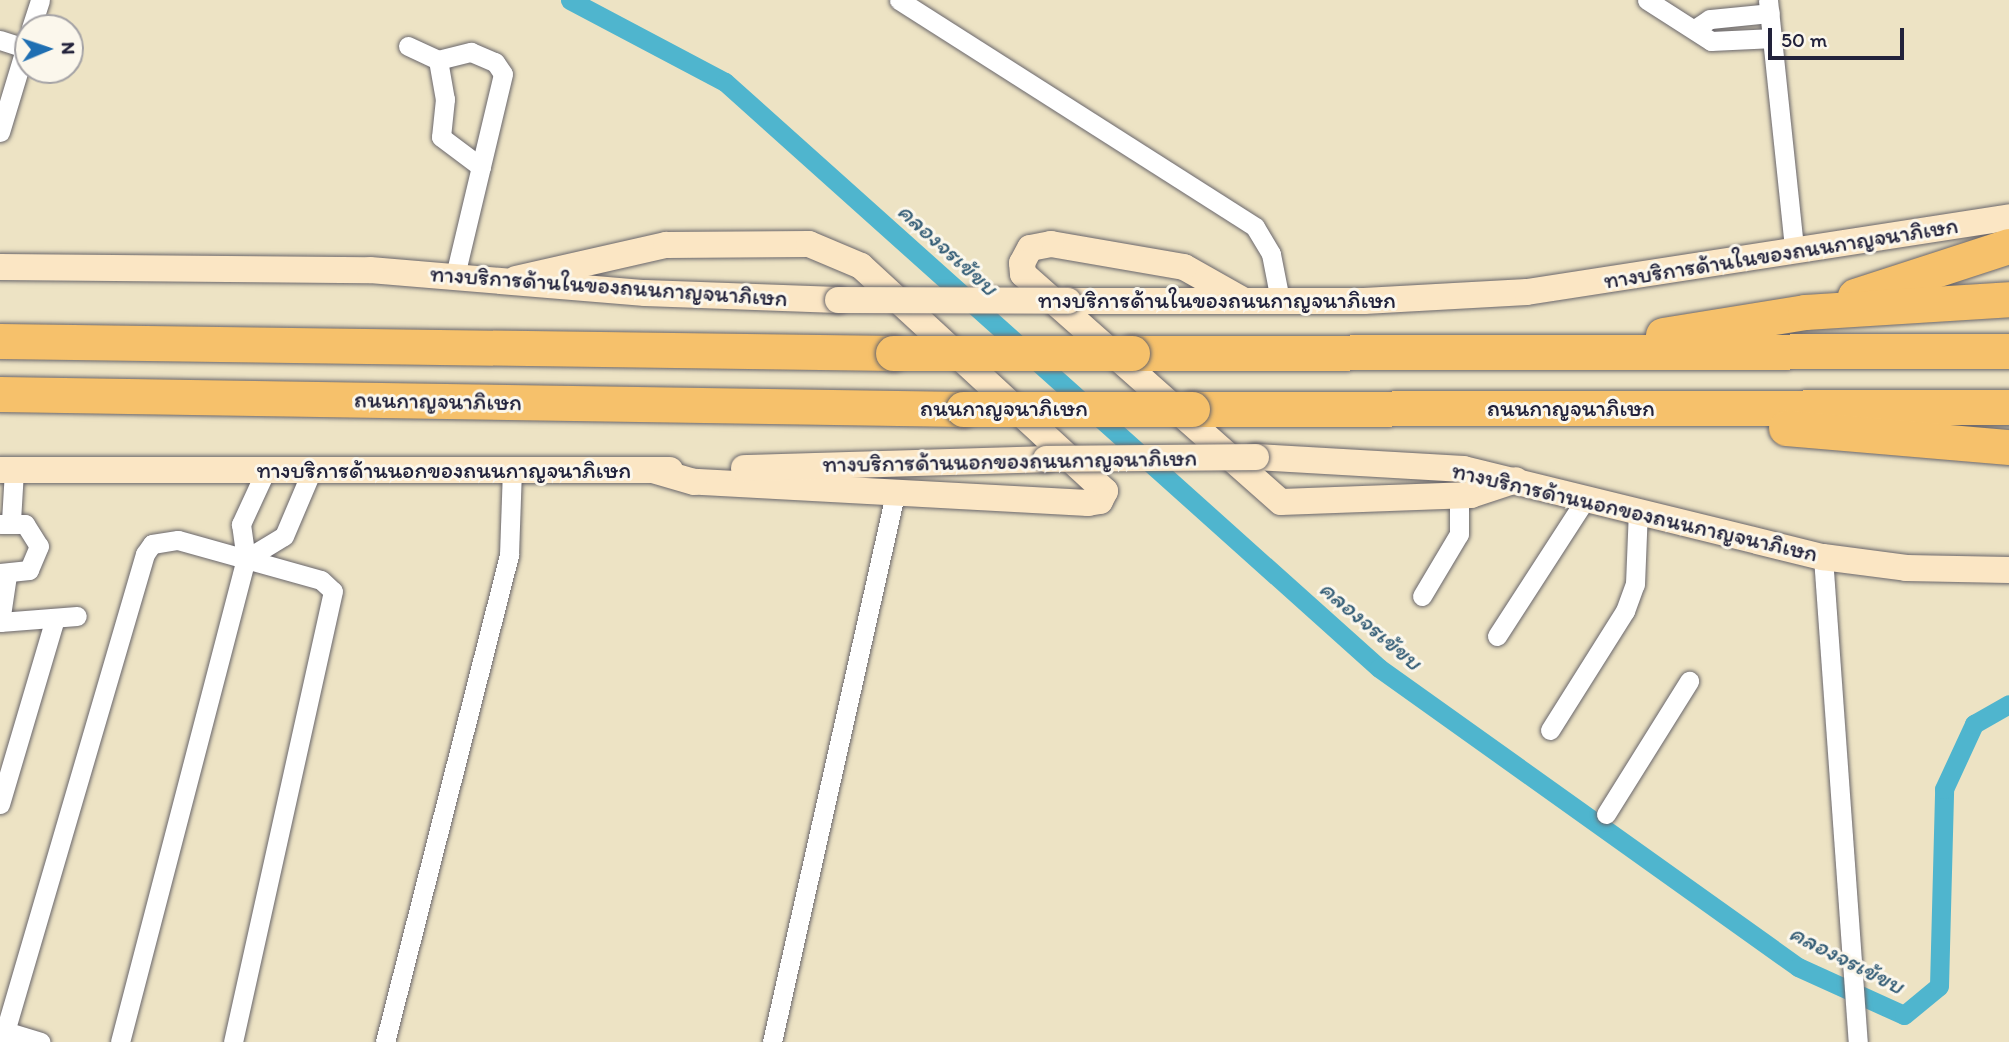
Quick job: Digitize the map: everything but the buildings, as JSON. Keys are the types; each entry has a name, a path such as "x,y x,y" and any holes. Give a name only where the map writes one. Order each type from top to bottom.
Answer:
{"highway":[{"path":"1805,312 2009,246"},
{"path":"1553,354 1805,312 2009,299"},
{"path":"0,341 893,353 1553,354 2009,351"},
{"name":"ถนนกาญจนาภิเษก","path":"0,394 963,409 2009,407"},
{"path":"1624,408 1682,422 2009,447"}],"main road":[{"name":"ทางบริการด้านในของถนนกาญจนาภิเษก","path":"0,267 455,275 645,293 838,300 1280,300 1527,292 2009,217"},
{"path":"516,279 667,245 809,244 861,266 1105,491 1100,501 1088,503 895,490 694,482 653,470"},
{"path":"1241,299 1184,267 1051,244 1030,248 1023,263 1023,274 1281,502 1459,495 1516,480"},
{"name":"ทางบริการด้านนอกของถนนกาญจนาภิเษก","path":"7,470 653,470 1046,459 1256,457 1381,461 1516,480 1823,557 1906,568 2009,570"}],"street":[{"path":"899,0 1255,227 1271,254 1280,300"},
{"path":"1647,0 1711,41 1774,38"},
{"path":"1695,29 1710,19 1769,7 1794,249"},
{"path":"408,46 438,60 471,52 495,62 503,74 455,275"},
{"path":"438,60 445,99 441,137 481,167"},
{"path":"0,132 15,84"},
{"path":"7,470 6,523 32,530 39,555 29,570 4,574 0,622 77,617"},
{"path":"120,1042 246,559 241,524 266,470"},
{"path":"246,559 284,536 312,470"},
{"path":"385,1042 509,555 512,470"},
{"path":"772,1042 895,490"},
{"path":"1422,596 1459,534 1459,495"},
{"path":"1497,636 1587,497"},
{"path":"1550,730 1625,611 1635,584 1638,510"},
{"path":"40,1042 3,1037 145,554 152,544 178,540 321,580 334,591 233,1042"},
{"path":"1823,557 1858,1042"},
{"path":"0,804 55,618"},
{"path":"1606,814 1689,681"}],"waterway":[{"name":"คลองจรเข้ขบ","path":"570,0 725,82 1379,668 1798,967 1904,1015 1939,986 1944,789 1974,724 2009,704"}]}
